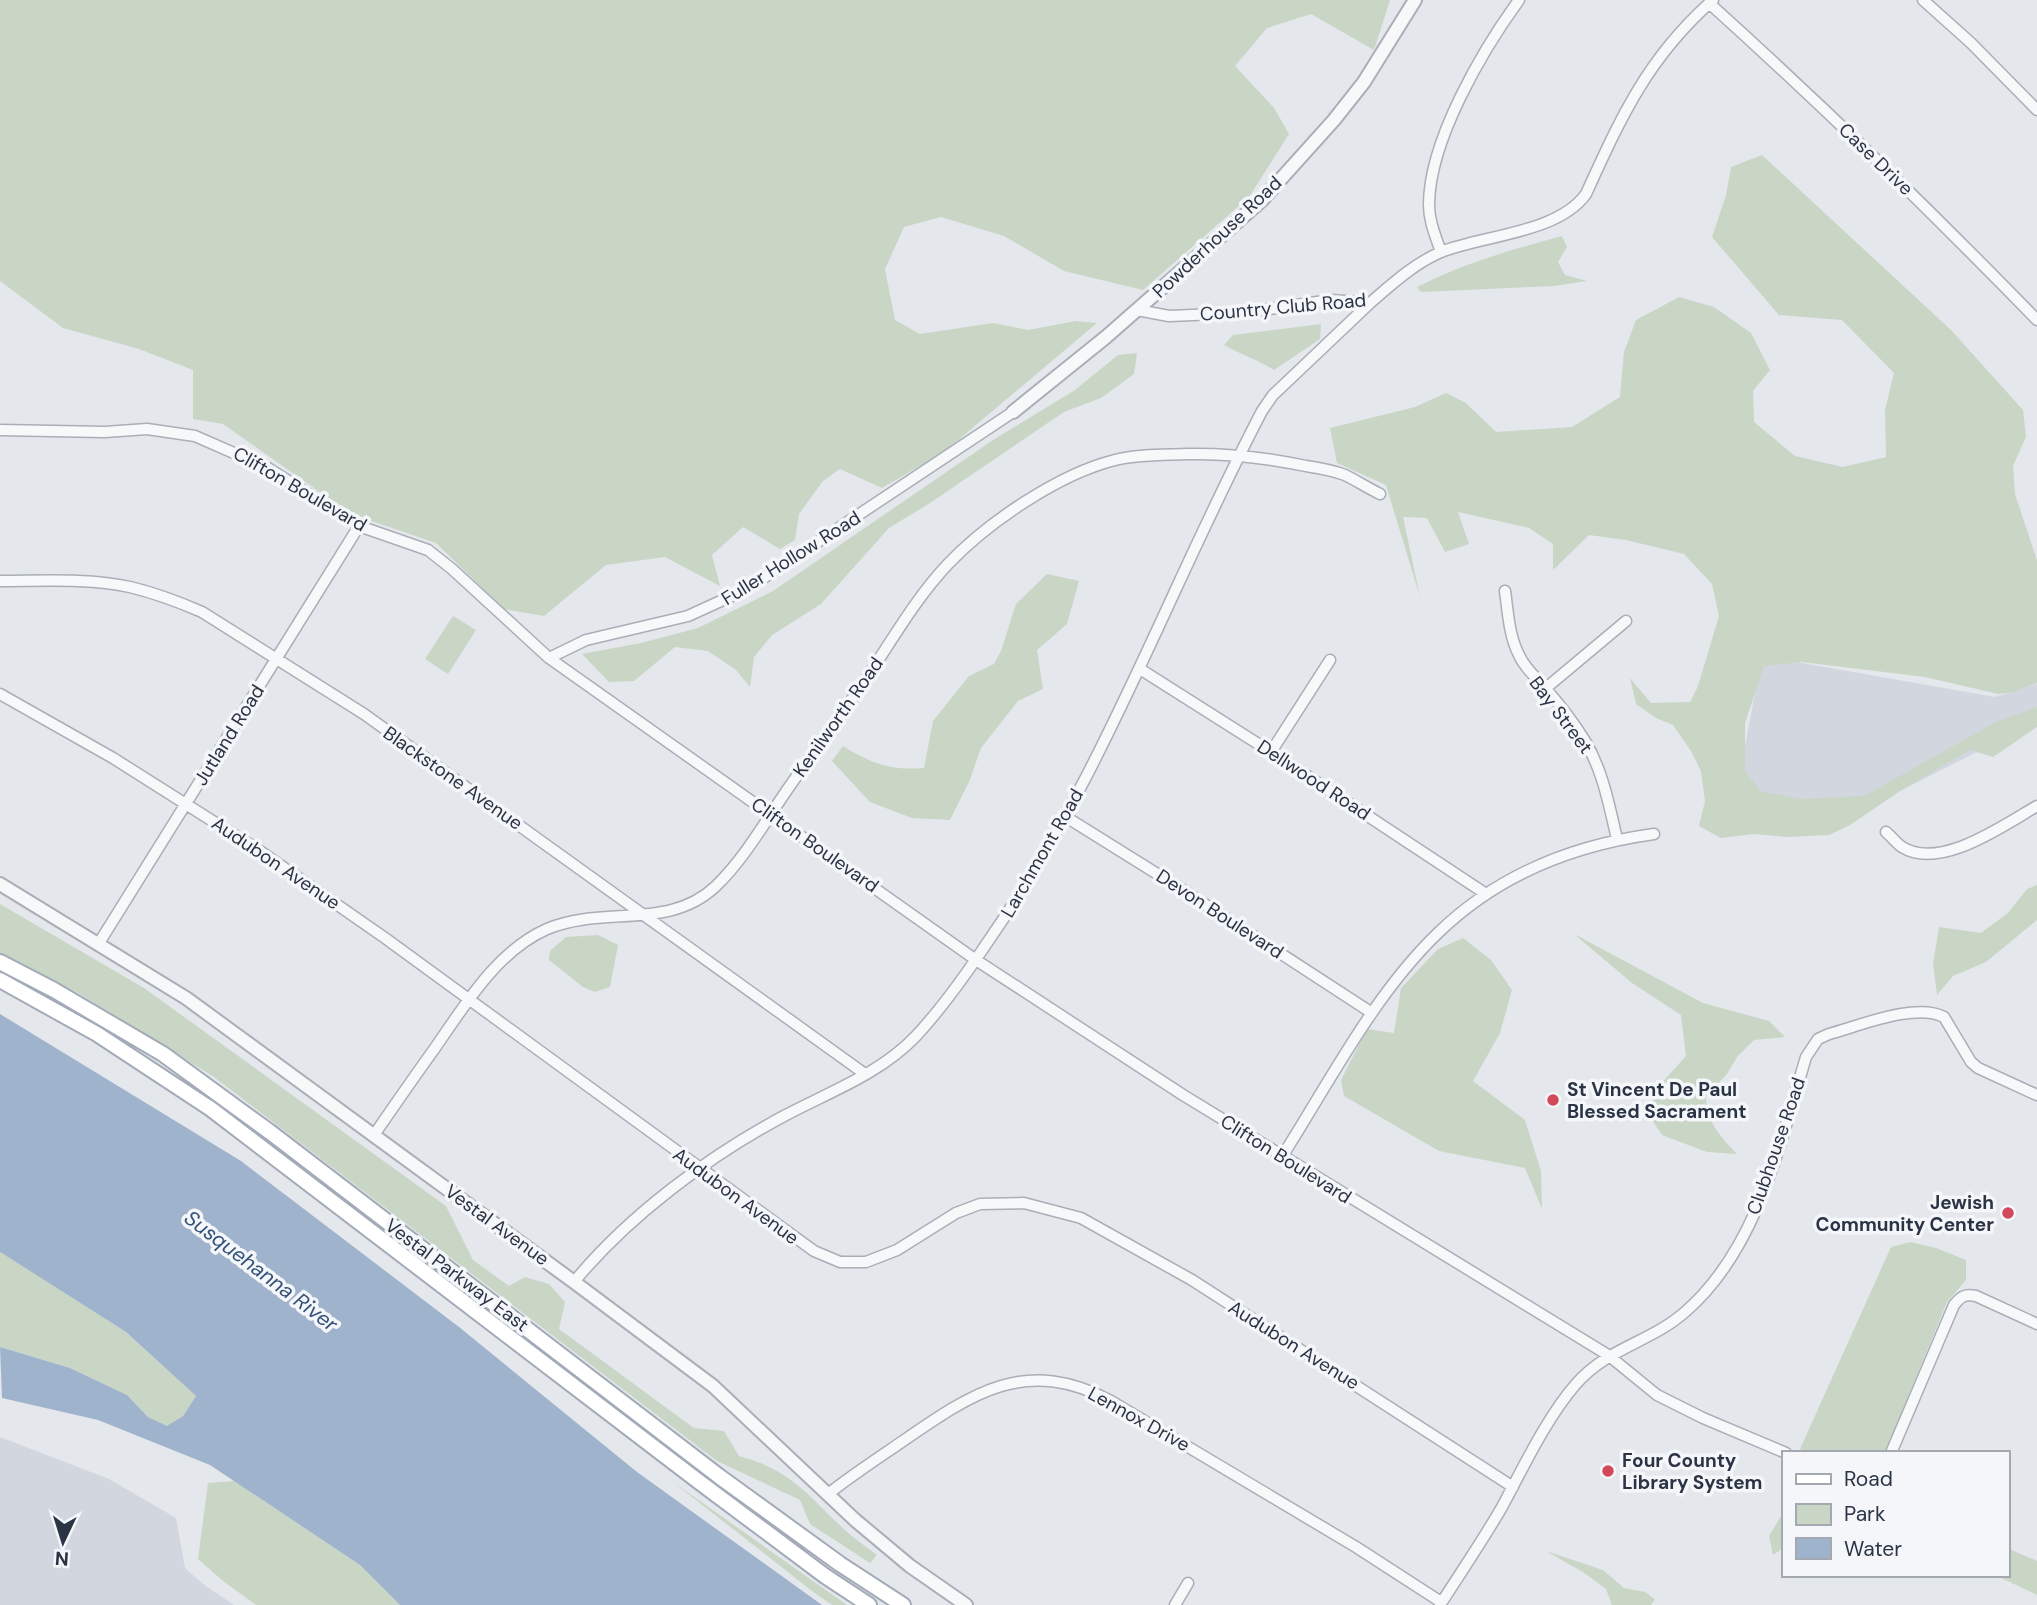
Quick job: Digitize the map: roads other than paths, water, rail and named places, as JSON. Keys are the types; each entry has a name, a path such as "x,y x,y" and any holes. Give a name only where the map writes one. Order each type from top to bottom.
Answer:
{"main road":[{"name":"Vestal Parkway East","path":"0,962 54,990 173,1062 270,1132 720,1477 903,1605"},
{"name":"Vestal Parkway East","path":"0,980 97,1034 211,1109 698,1481 825,1576 869,1605"}],"street":[{"name":"Powderhouse Road","path":"1013,412 1236,225 1278,183 1364,82 1415,0"},
{"path":"1441,252 1431,224 1429,207 1435,166 1454,111 1482,56 1519,0"},
{"path":"1923,0 1971,43 2037,110"},
{"name":"Country Club Road","path":"1137,310 1169,316 1249,312 1331,300 1370,303 1418,265 1441,252 1550,221 1570,211 1579,203 1641,82 1683,27 1711,1"},
{"name":"Case Drive","path":"1711,1 1810,94 2037,320"},
{"name":"Larchmont Road","path":"574,1282 589,1263 654,1203 698,1169 783,1116 882,1064 915,1037 976,960 1027,886 1066,817 1140,669 1262,411 1273,395 1370,303"},
{"name":"Fuller Hollow Road","path":"549,658 586,640 688,617 747,589 1013,412"},
{"name":"Clifton Boulevard","path":"0,430 105,432 147,429 195,436 268,468 359,526 428,550 549,658 976,960 1336,1191 1608,1355 1657,1395 1782,1451"},
{"name":"Kenilworth Road","path":"374,1135 469,999 505,959 534,936 584,918 656,915 677,910 717,885 771,814 916,604 949,564 989,526 1053,486 1089,468 1119,459 1162,455 1222,453 1332,471 1380,494"},
{"name":"Jutland Road","path":"99,943 359,526"},
{"name":"Blackstone Avenue","path":"0,581 92,582 141,590 175,600 202,612 364,714 865,1074"},
{"name":"Bay Street","path":"1505,591 1511,631 1519,655 1584,740 1594,758 1602,777 1617,839"},
{"path":"1546,688 1626,621"},
{"path":"1271,752 1330,660"},
{"name":"Dellwood Road","path":"1140,669 1486,894"},
{"name":"Audubon Avenue","path":"0,694 113,758 260,850 814,1251 839,1262 878,1259 957,1213 980,1205 1024,1203 1081,1218 1192,1280 1513,1487"},
{"path":"1886,832 1903,847 1939,853 1961,848 2037,806"},
{"name":"Devon Boulevard","path":"1066,817 1372,1013"},
{"path":"1283,1155 1372,1013 1405,969 1439,932 1486,894 1562,855 1617,839 1654,834"},
{"name":"Vestal Avenue","path":"0,884 186,998 574,1282 713,1386 882,1543 966,1605"},
{"name":"Clubhouse Road","path":"1441,1604 1560,1405 1589,1369 1608,1355 1670,1324 1687,1311 1723,1268 1748,1227 1762,1196 1806,1057 1818,1039 1903,1014 1937,1014 1944,1017 1970,1062 2037,1095"},
{"path":"1892,1451 1954,1305 1959,1299 1966,1295 1976,1296 2037,1324"},
{"name":"Lennox Drive","path":"828,1494 971,1397 986,1390 1023,1381 1057,1381 1096,1393 1123,1407 1356,1547 1441,1604"},
{"path":"1175,1605 1188,1583"}],"water":[{"name":"Susquehanna River","path":"0,1014 241,1161 459,1327 637,1472 822,1605 400,1605 360,1565 210,1465 98,1420 2,1398 0,1347 70,1368 127,1395 148,1417 167,1426 183,1416 196,1396 126,1332 0,1252"}],"place":[{"name":"St Vincent De Paul Blessed Sacrament","path":"1553,1100"},
{"name":"Jewish Community Center","path":"2008,1213"},
{"name":"Four County Library System","path":"1608,1471"}]}
